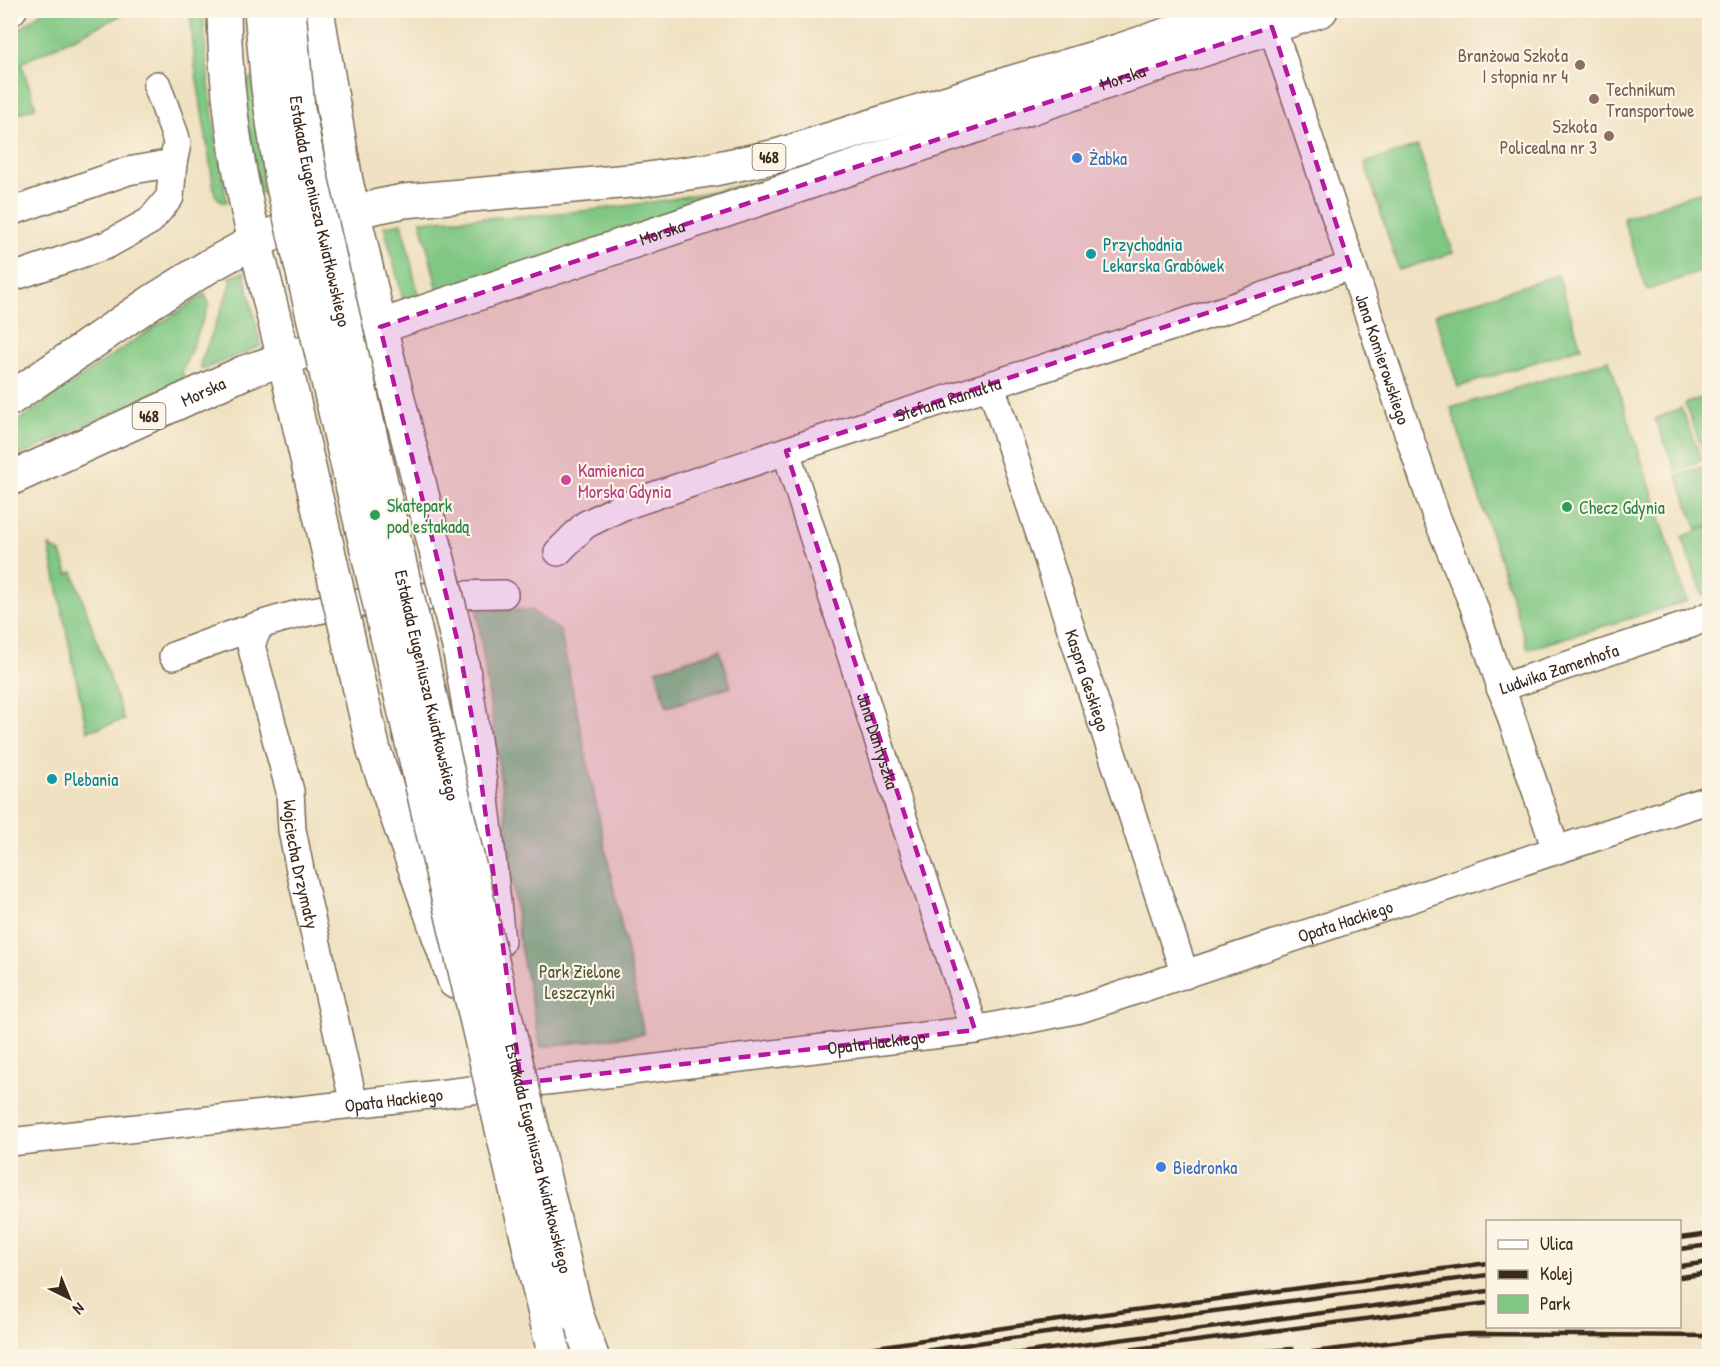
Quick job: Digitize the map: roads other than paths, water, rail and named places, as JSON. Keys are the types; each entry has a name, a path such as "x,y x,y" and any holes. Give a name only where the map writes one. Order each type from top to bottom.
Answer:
{"main road":[{"name":"Estakada Eugeniusza Kwiatkowskiego","path":"261,10 268,88 282,182 457,933 577,1316 586,1356"},
{"name":"Morska","path":"10,399 153,301 211,265 255,241 311,220 353,210 430,198 641,180 709,170 777,156 1121,50 1240,10"},
{"name":"Morska","path":"10,479 245,372 1321,10"},
{"name":"Estakada Eugeniusza Kwiatkowskiego","path":"308,15 298,109 502,1071 554,1352"},
{"path":"308,15 380,327 459,647 475,734 489,844 498,943 502,1071 374,751 255,241 236,149 228,94 224,19 308,15"},
{"path":"577,1316 591,1356"}],"street":[{"name":"Jana Komierowskiego","path":"1272,27 1350,266 1436,516 1473,604 1500,688"},
{"path":"10,278 107,245 150,221 170,197 177,144 157,85"},
{"path":"10,213 128,171 173,163"},
{"name":"Stefana Ramułta","path":"558,552 585,525 621,507 786,451 1230,308 1350,266"},
{"name":"Kaspra Geskiego","path":"988,387 996,398 1185,975"},
{"name":"Jana Dantyszka","path":"786,451 904,821 975,1030"},
{"path":"173,656 259,626 308,612 428,596 504,594"},
{"name":"Ludwika Zamenhofa","path":"1556,850 1500,688 1691,624 1710,615"},
{"name":"Wojciecha Drzymały","path":"259,626 251,645 290,791 292,830 300,870 354,1104"},
{"name":"Opata Hackiego","path":"10,1142 354,1104 975,1030 1071,1011 1185,975 1710,798"}],"railway":[{"path":"1681,1238 1710,1234"},
{"path":"1681,1249 1710,1245"},
{"path":"1681,1266 1710,1262"},
{"path":"816,1356 1037,1323 1486,1263"},
{"path":"1681,1277 1710,1273"},
{"path":"890,1356 1486,1275"},
{"path":"997,1356 1486,1291"},
{"path":"1081,1356 1486,1303"},
{"path":"1281,1356 1471,1334 1710,1336"},
{"path":"1194,1356 1292,1349"}],"place":[{"name":"Branżowa Szkoła I stopnia nr 4","path":"1580,65"},
{"name":"Technikum Transportowe","path":"1594,99"},
{"name":"Szkoła Policealna nr 3","path":"1609,136"},
{"name":"Żabka","path":"1077,158"},
{"name":"Przychodnia Lekarska Grabówek","path":"1091,254"},
{"name":"Kamienica Morska Gdynia","path":"566,480"},
{"name":"Checz Gdynia","path":"1567,507"},
{"name":"Skatepark pod estakadą","path":"375,515"},
{"name":"Plebania","path":"52,779"},
{"name":"Biedronka","path":"1161,1167"}],"park label":[{"name":"Park Zielone Leszczynki","path":"580,981"}]}
